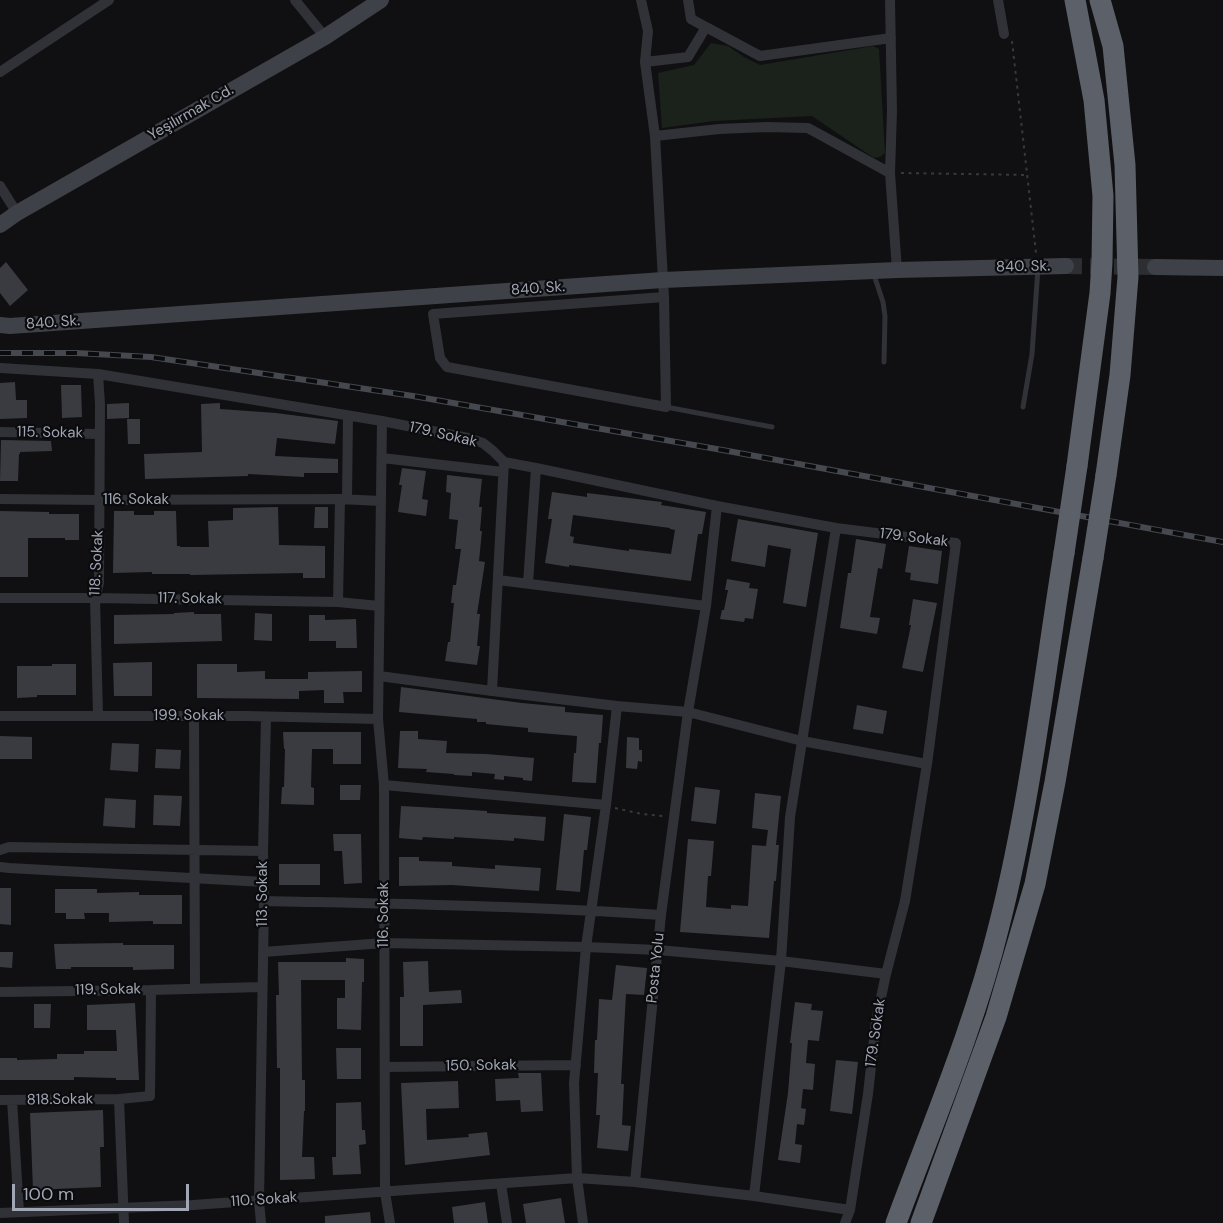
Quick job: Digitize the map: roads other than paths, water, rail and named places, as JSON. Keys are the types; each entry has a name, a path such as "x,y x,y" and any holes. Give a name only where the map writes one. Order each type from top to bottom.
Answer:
{"highway":[{"path":"896,1223 972,1019 999,928 1020,836 1077,466 1100,293 1103,196 1094,100 1075,0"},
{"path":"921,1223 996,1017 1035,884 1055,782 1106,475 1120,375 1128,277 1125,165 1113,46 1100,0"}],"street":[{"path":"0,72 109,0"},
{"path":"295,0 324,37"},
{"name":"Yeşilırmak Cd.","path":"0,225 17,213 324,37 381,0"},
{"path":"641,0 648,31 645,62 655,136 663,288 666,407 447,367 440,358 433,314 663,288"},
{"path":"688,0 691,20 760,56 891,38"},
{"path":"890,0 892,111 890,173 897,270"},
{"path":"998,0 1008,38"},
{"path":"645,62 688,57 706,27"},
{"path":"655,136 767,126 808,128 890,173"},
{"path":"0,186 17,213"},
{"name":"840. Sk.","path":"5,325 663,288 873,271 1066,266"},
{"path":"1155,267 1223,268"},
{"name":"179. Sokak","path":"0,368 98,374 382,422 468,438 483,443 493,451 504,467 536,468 836,528 956,543 927,764 905,902 876,1021 868,1095 849,1210 844,1223"},
{"name":"118. Sokak","path":"98,374 99,583 94,598 98,715"},
{"path":"338,602 348,416"},
{"name":"116. Sokak","path":"382,422 378,719 384,785 385,1192 390,1223"},
{"name":"115. Sokak","path":"0,432 100,434"},
{"path":"382,458 504,467 492,691"},
{"path":"528,584 536,468"},
{"name":"116. Sokak","path":"0,499 343,499 380,501"},
{"name":"Posta Yolu","path":"635,1182 662,915 688,712 706,606 717,506"},
{"path":"754,1196 781,961 790,817 836,528"},
{"path":"498,580 706,606"},
{"name":"117. Sokak","path":"0,598 338,602 379,606"},
{"path":"379,676 617,706 688,712 802,741 927,764"},
{"path":"583,1223 577,1178 574,1083 586,947 606,806 617,706"},
{"name":"199. Sokak","path":"0,716 378,719"},
{"path":"194,716 195,989"},
{"path":"263,851 266,717"},
{"path":"384,785 606,806"},
{"name":"113. Sokak","path":"0,850 9,847 263,851 259,1200 261,1223"},
{"path":"0,867 195,880 264,882"},
{"path":"264,901 591,910 662,915"},
{"path":"262,952 384,943 586,947 658,950 781,961 886,974"},
{"path":"151,990 262,987"},
{"name":"119. Sokak","path":"0,992 151,990 150,1096 119,1099"},
{"name":"150. Sokak","path":"385,1067 576,1065"},
{"path":"119,1099 124,1223"},
{"name":"818.Sokak","path":"0,1101 119,1099"},
{"path":"12,1100 19,1212"},
{"path":"385,1192 577,1178 635,1182 754,1196 849,1210"},
{"path":"501,1184 507,1223"},
{"name":"110. Sokak","path":"0,1213 124,1209 385,1192"}],"lane":[{"path":"1023,406 1032,354 1038,267"},
{"path":"873,271 885,316 884,362"},
{"path":"666,407 772,427"}],"tunnel":[{"path":"1066,266 1155,267"}],"railway":[{"path":"0,353 76,353 151,357 413,396 1223,542"}]}
